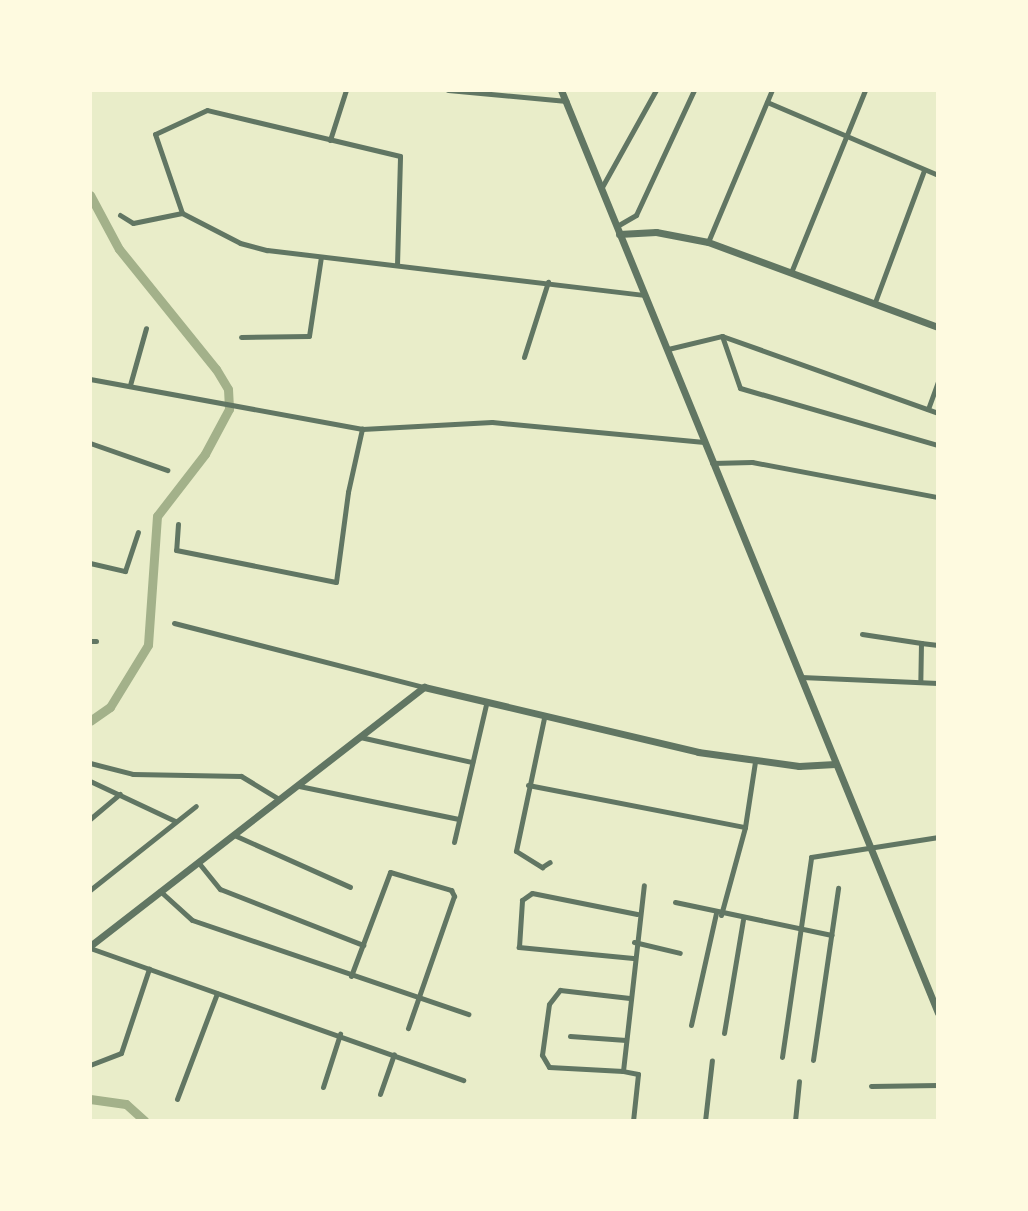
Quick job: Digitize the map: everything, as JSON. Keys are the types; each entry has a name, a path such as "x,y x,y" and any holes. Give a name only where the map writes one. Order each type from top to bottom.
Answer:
{"street":[{"path":"330,140 346,90"},
{"path":"448,90 566,101"},
{"path":"561,90 938,1013"},
{"path":"601,189 656,90"},
{"path":"618,230 636,215 694,90"},
{"path":"708,242 772,90"},
{"path":"792,270 865,90"},
{"path":"767,102 844,138 938,175"},
{"path":"182,213 155,134 207,110 393,153 403,161 397,265"},
{"path":"875,302 924,170"},
{"path":"120,215 133,223 182,213 240,243 321,257 645,295"},
{"path":"618,230 656,232 708,242 792,270 938,327"},
{"path":"241,337 309,336 321,257"},
{"path":"524,357 548,282"},
{"path":"130,385 146,328"},
{"path":"668,349 722,336 938,413"},
{"path":"722,336 740,388 938,445"},
{"path":"90,379 362,429 492,422 704,442"},
{"path":"928,409 938,381"},
{"path":"178,524 176,550 336,582 348,492 362,429"},
{"path":"90,443 167,470"},
{"path":"712,463 752,462 938,497"},
{"path":"90,563 125,571 138,532"},
{"path":"174,623 544,718 755,762 835,764"},
{"path":"862,634 938,645"},
{"path":"920,682 921,643"},
{"path":"800,677 938,683"},
{"path":"90,947 424,687"},
{"path":"454,842 486,704"},
{"path":"544,718 516,851 542,867 550,862"},
{"path":"360,737 472,762"},
{"path":"691,1025 718,914 745,827 755,762"},
{"path":"90,763 133,774 241,776 279,799"},
{"path":"90,781 175,821"},
{"path":"528,785 745,827"},
{"path":"299,786 459,819"},
{"path":"90,819 121,794"},
{"path":"90,890 196,806"},
{"path":"232,834 350,887"},
{"path":"782,1057 811,857 938,837"},
{"path":"198,862 220,889 363,945"},
{"path":"351,976 390,872 453,893 408,1028"},
{"path":"623,1071 637,914 644,885"},
{"path":"813,1060 838,888"},
{"path":"160,891 186,918 468,1014"},
{"path":"633,958 519,947 522,900 532,893 637,914"},
{"path":"675,902 743,920 832,935"},
{"path":"724,1033 743,920"},
{"path":"634,942 680,953"},
{"path":"90,947 463,1080"},
{"path":"90,1065 121,1053 149,969"},
{"path":"630,998 560,990 549,1004 542,1055 549,1067 636,1072 639,1078 633,1121"},
{"path":"177,1099 217,993"},
{"path":"323,1087 340,1034"},
{"path":"570,1036 626,1040"},
{"path":"380,1094 394,1054"},
{"path":"705,1121 712,1060"},
{"path":"795,1121 799,1081"},
{"path":"871,1086 938,1085"}],"waterway":[{"path":"90,195 119,249 216,369 228,389 229,409 205,454 157,516 148,645 110,707 90,721"},
{"path":"90,1099 126,1104 145,1121"}]}
